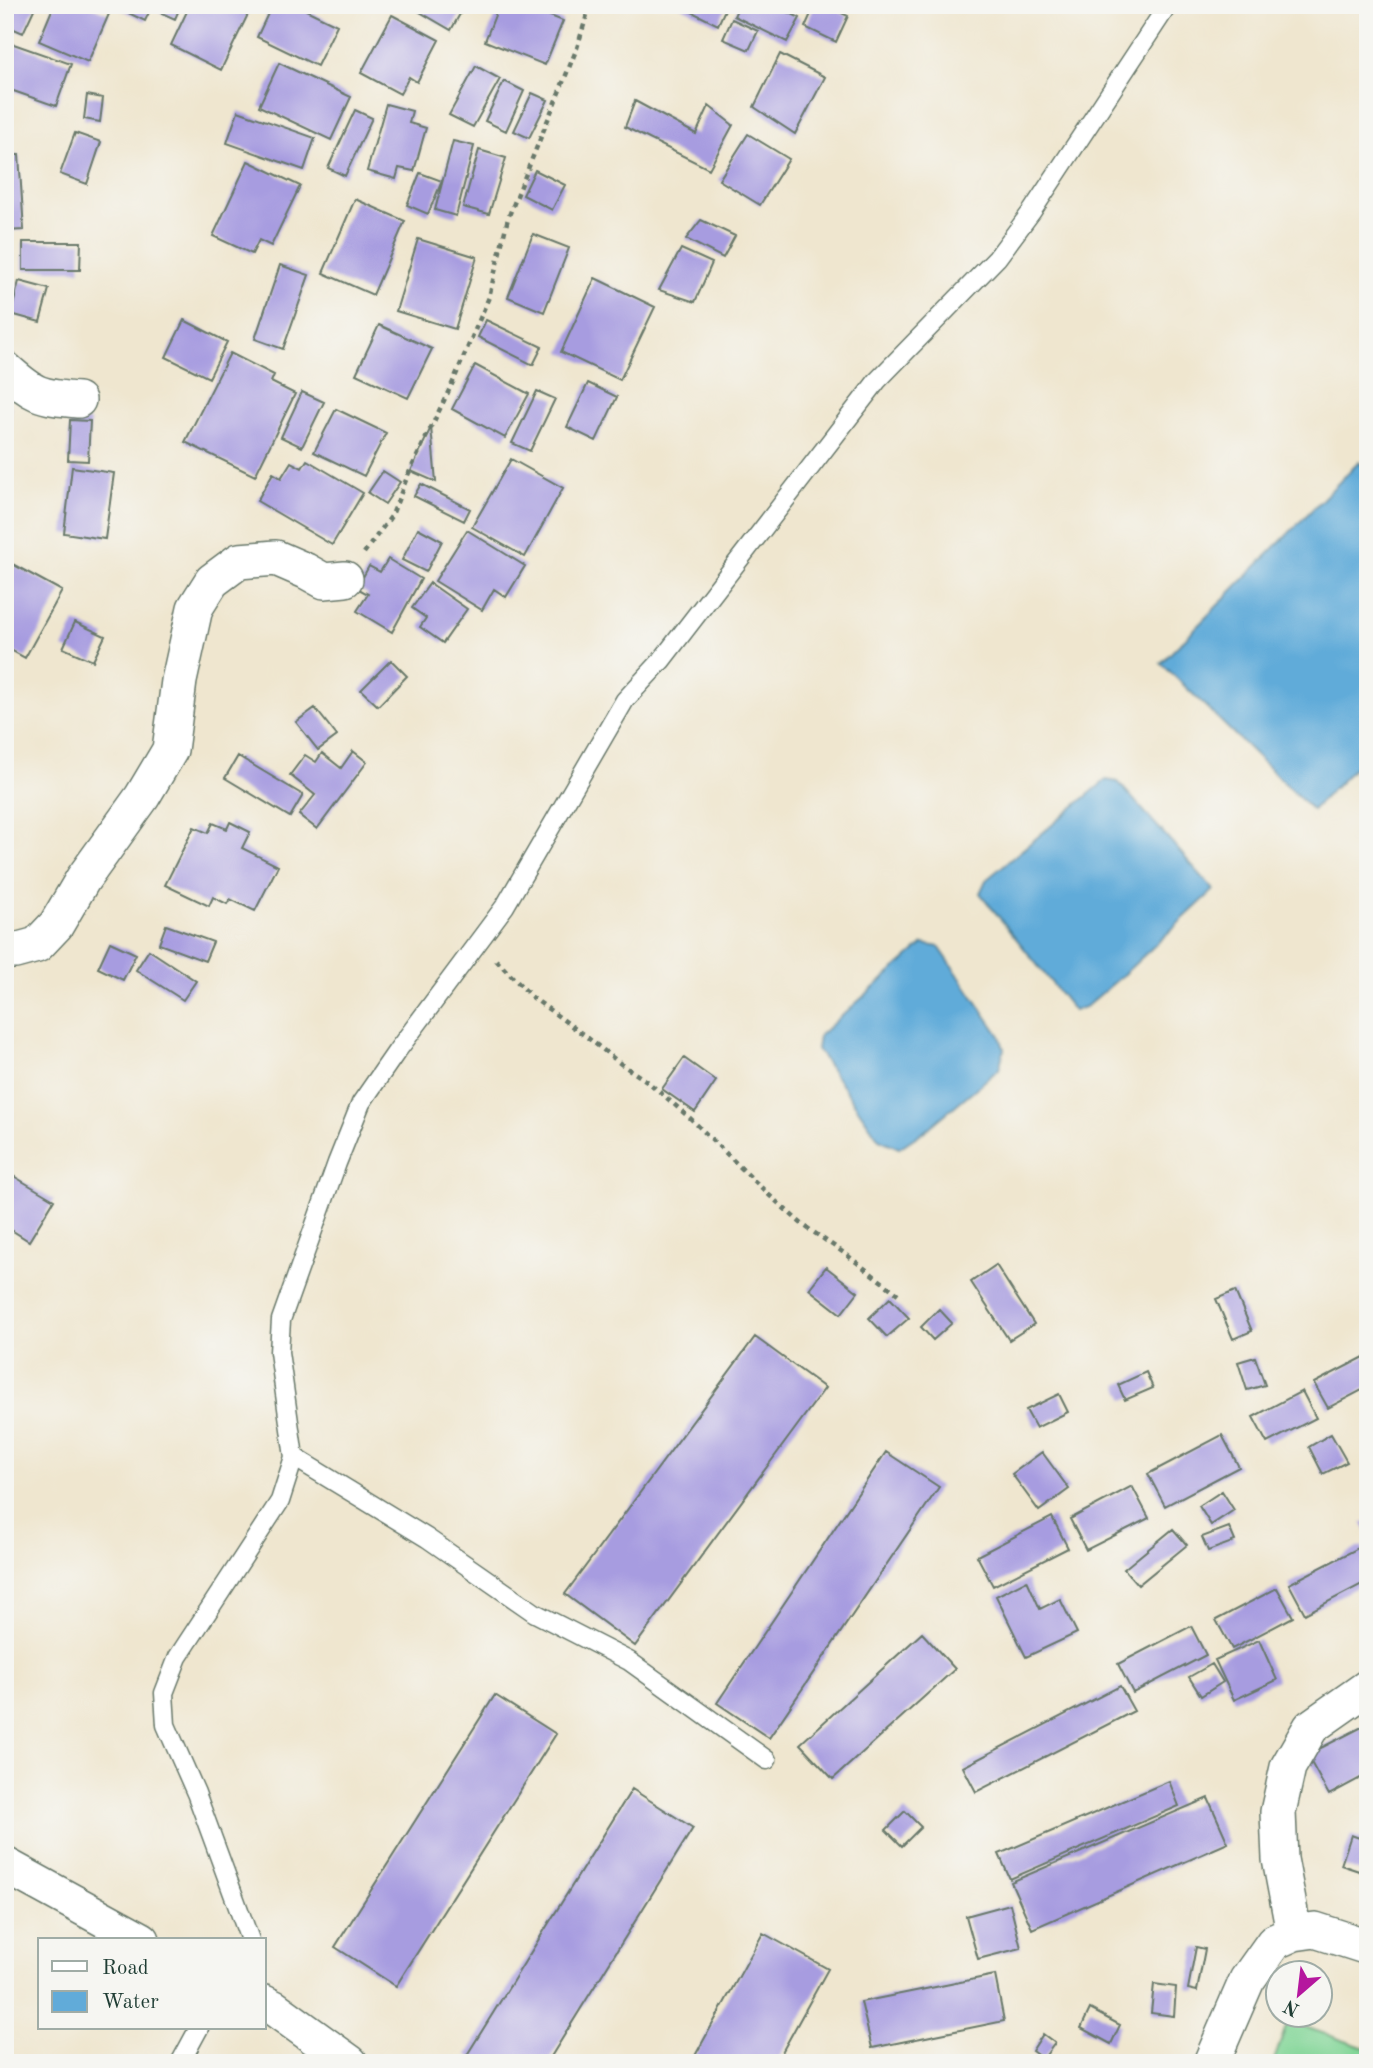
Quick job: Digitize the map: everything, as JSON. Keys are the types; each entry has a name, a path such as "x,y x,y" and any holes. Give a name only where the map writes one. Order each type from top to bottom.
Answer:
{"street":[{"path":"5,369 26,388 46,397 78,400"},
{"path":"5,951 37,945 56,925 83,880 142,797 170,750 179,681 195,608 212,581 239,561 276,558 324,582 345,579"},
{"path":"1294,1933 1280,1859 1278,1812 1288,1767 1311,1727 1368,1687"},
{"path":"5,1866 138,1938"},
{"path":"1211,2063 1247,1980 1274,1942 1294,1933 1315,1930 1368,1947"},
{"path":"269,2000 351,2063"}],"lane":[{"path":"249,1938 196,1793 166,1725 164,1693 178,1657 280,1501 294,1457 279,1352 281,1320 361,1103 505,906 625,700 661,661 877,381 998,258 1168,5"},
{"path":"294,1457 427,1538 535,1613 629,1661 767,1760"},
{"path":"180,2063 198,2030"}],"path":[{"path":"345,579 392,516 408,475 458,370 489,297 508,218 578,48 590,5"},
{"path":"478,942 532,997 647,1081 682,1111 803,1225 898,1294"}],"green space":[{"path":"1285,2030 1314,2030 1368,2049 1368,2063 1273,2063"}],"water":[{"path":"1359,462 1368,471 1368,754 1312,810 1161,663"},
{"path":"1106,780 1118,782 1214,890 1087,1006 1074,1011 980,893 986,880"},
{"path":"923,944 939,947 1000,1036 1004,1049 999,1069 926,1130 899,1148 879,1139 817,1049 819,1036"}],"building":[{"path":"5,5 36,5 23,33 5,25"},
{"path":"54,5 88,5 109,14 88,62 39,41"},
{"path":"112,5 181,5 175,19 151,8 145,21"},
{"path":"190,5 252,6 221,70 171,45"},
{"path":"272,5 308,5 306,10 337,25 317,66 257,37"},
{"path":"408,5 465,5 451,30"},
{"path":"499,5 523,5 563,21 545,65 485,41"},
{"path":"678,5 727,5 718,25"},
{"path":"739,5 774,5 800,18 787,42 734,16"},
{"path":"815,5 825,5 848,16 836,42 805,27"},
{"path":"392,15 439,40 417,82 409,77 400,94 361,73"},
{"path":"732,19 758,31 749,50 723,39"},
{"path":"5,41 71,64 56,106 5,88"},
{"path":"780,54 825,77 795,134 754,107"},
{"path":"279,63 351,97 331,140 259,106"},
{"path":"476,66 500,79 473,127 449,115"},
{"path":"504,81 524,91 506,131 485,121"},
{"path":"532,93 548,100 529,138 514,131"},
{"path":"87,95 103,98 100,122 84,119"},
{"path":"635,101 696,134 709,106 733,125 709,169 625,127"},
{"path":"386,104 412,111 409,123 426,128 414,171 399,168 396,179 367,171"},
{"path":"355,110 372,118 345,176 328,168"},
{"path":"238,111 315,138 304,170 227,143"},
{"path":"75,133 101,142 87,184 60,174"},
{"path":"748,134 789,159 760,205 719,180"},
{"path":"453,141 474,146 456,216 435,210"},
{"path":"479,150 506,158 489,214 463,207"},
{"path":"5,155 19,155 24,230 5,231"},
{"path":"248,161 300,186 271,246 259,240 252,254 213,236"},
{"path":"535,170 565,185 552,210 523,195"},
{"path":"420,173 442,181 428,214 407,205"},
{"path":"355,199 405,221 373,295 323,273"},
{"path":"701,220 735,236 723,258 686,239"},
{"path":"533,234 569,248 544,312 508,297"},
{"path":"418,239 477,257 455,329 396,311"},
{"path":"23,242 81,242 80,270 23,270"},
{"path":"681,249 712,263 695,302 659,290"},
{"path":"280,265 309,275 283,349 255,339"},
{"path":"595,278 655,307 620,380 561,352"},
{"path":"19,281 49,289 40,322 11,314"},
{"path":"184,320 227,342 209,378 166,357"},
{"path":"486,320 542,347 533,365 478,337"},
{"path":"379,325 432,349 408,398 356,374"},
{"path":"230,353 274,375 271,382 295,394 255,476 185,442"},
{"path":"475,365 529,394 505,438 452,409"},
{"path":"588,383 617,397 596,441 567,427"},
{"path":"537,391 555,399 530,451 512,443"},
{"path":"302,392 324,402 302,447 281,437"},
{"path":"5,406 11,406 11,456 5,456"},
{"path":"336,409 386,433 364,476 314,452"},
{"path":"70,420 90,421 88,461 68,460"},
{"path":"431,427 436,482 411,471"},
{"path":"511,459 563,488 525,557 472,527"},
{"path":"307,460 363,493 332,545 257,501 273,473 281,478 291,462 302,468"},
{"path":"72,467 114,473 105,539 64,533"},
{"path":"383,471 400,482 385,504 368,493"},
{"path":"421,484 470,509 464,521 414,496"},
{"path":"418,528 442,541 426,572 402,560"},
{"path":"467,530 525,566 506,597 494,589 482,610 435,581"},
{"path":"388,559 421,579 392,632 357,611 368,594 357,588 369,566 380,572"},
{"path":"5,560 62,591 25,658 5,647"},
{"path":"430,583 467,609 443,643 420,627 426,618 412,608"},
{"path":"75,622 105,636 93,661 63,648"},
{"path":"391,660 407,676 378,706 361,690"},
{"path":"315,708 337,736 318,750 296,722"},
{"path":"353,751 367,762 317,829 299,815 315,795 290,775 305,755 316,762 322,753 341,768"},
{"path":"238,756 303,795 290,817 225,778"},
{"path":"230,822 250,832 242,848 278,866 255,911 230,899 227,904 213,897 209,906 165,885 194,827 208,833 213,823 227,829"},
{"path":"166,925 213,942 205,961 159,944"},
{"path":"110,942 136,954 123,980 98,968"},
{"path":"149,950 196,981 183,1000 136,970"},
{"path":"684,1058 716,1081 695,1112 662,1089"},
{"path":"5,1171 54,1200 29,1241 5,1226"},
{"path":"996,1265 1034,1324 1009,1340 971,1282"},
{"path":"826,1267 858,1292 841,1314 809,1289"},
{"path":"1235,1291 1252,1331 1233,1339 1216,1299"},
{"path":"890,1298 909,1318 887,1337 869,1318"},
{"path":"939,1309 952,1323 933,1340 921,1327"},
{"path":"755,1337 825,1388 635,1646 565,1594"},
{"path":"1368,1355 1368,1387 1328,1408 1314,1383"},
{"path":"1255,1357 1265,1385 1247,1390 1238,1362"},
{"path":"1146,1372 1153,1388 1125,1400 1118,1385"},
{"path":"1302,1391 1316,1418 1267,1443 1253,1417"},
{"path":"1059,1394 1068,1412 1036,1428 1026,1410"},
{"path":"1331,1434 1347,1462 1323,1474 1309,1447"},
{"path":"1222,1435 1239,1467 1165,1506 1148,1474"},
{"path":"886,1452 939,1487 769,1738 717,1703"},
{"path":"1042,1452 1069,1489 1039,1511 1012,1474"},
{"path":"1132,1486 1149,1518 1086,1550 1070,1519"},
{"path":"1222,1491 1234,1510 1211,1525 1199,1506"},
{"path":"1052,1517 1068,1548 993,1586 977,1556"},
{"path":"1368,1520 1368,1535 1362,1523"},
{"path":"1229,1527 1235,1541 1208,1551 1202,1537"},
{"path":"1173,1529 1187,1545 1138,1585 1124,1569"},
{"path":"1362,1546 1368,1558 1368,1581 1305,1614 1289,1584"},
{"path":"1027,1580 1040,1609 1060,1599 1077,1633 1026,1657 996,1596"},
{"path":"1277,1588 1293,1617 1232,1649 1216,1620"},
{"path":"1191,1626 1206,1655 1133,1693 1118,1664"},
{"path":"922,1633 955,1669 833,1779 800,1744"},
{"path":"1259,1640 1277,1680 1234,1700 1215,1660"},
{"path":"1212,1664 1223,1682 1201,1696 1189,1677"},
{"path":"1120,1686 1134,1711 976,1792 963,1767"},
{"path":"495,1695 556,1734 396,1986 335,1947"},
{"path":"1368,1724 1368,1774 1329,1795 1307,1755"},
{"path":"1169,1781 1179,1806 1010,1879 999,1854"},
{"path":"632,1789 693,1828 547,2063 480,2063 467,2055"},
{"path":"1208,1798 1228,1843 1032,1929 1011,1882"},
{"path":"905,1811 921,1827 902,1846 886,1830"},
{"path":"1351,1835 1368,1841 1368,1874 1341,1865"},
{"path":"1010,1904 1021,1948 978,1959 966,1916"},
{"path":"763,1933 828,1969 776,2063 691,2063"},
{"path":"1196,1947 1205,1949 1197,1991 1188,1989"},
{"path":"995,1975 1004,2021 872,2048 861,2002"},
{"path":"1154,1984 1176,1987 1174,2016 1151,2013"},
{"path":"1090,2009 1120,2025 1111,2044 1081,2028"},
{"path":"1043,2034 1055,2043 1043,2059 1032,2051"}]}
